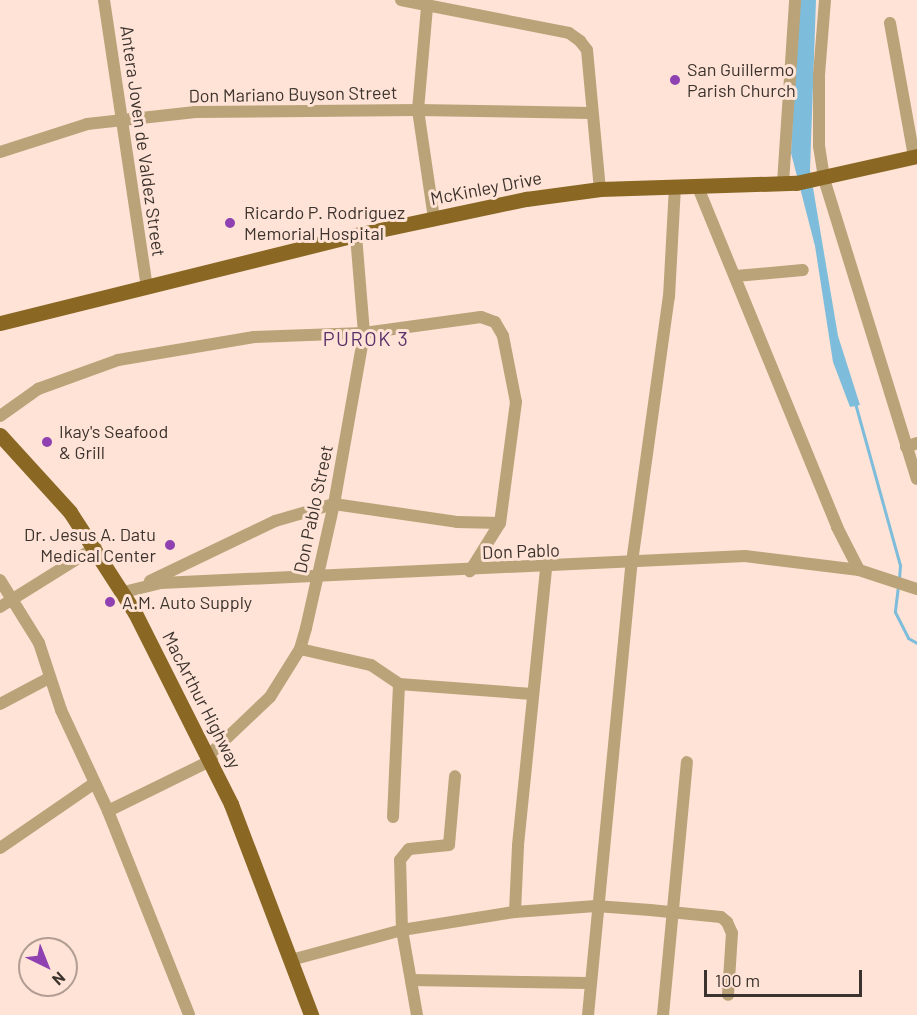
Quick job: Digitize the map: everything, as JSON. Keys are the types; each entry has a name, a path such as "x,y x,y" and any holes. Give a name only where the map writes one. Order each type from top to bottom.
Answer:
{"main road":[{"name":"McKinley Drive","path":"1,320 147,287 356,235 600,189 789,183 821,179 916,156"},
{"name":"MacArthur Highway","path":"0,435 49,486 96,547 124,592 210,758 311,1015"}],"street":[{"name":"Antera Joven de Valdez Street","path":"104,0 147,287"},
{"path":"401,0 427,7 569,33 587,50 591,113 600,189"},
{"path":"789,183 795,0"},
{"path":"825,0 819,75 821,179 911,445 917,478"},
{"path":"427,7 418,110 434,219"},
{"path":"890,23 916,156"},
{"name":"Don Mariano Buyson Street","path":"0,152 58,132 123,120 195,112 418,110 591,113"},
{"path":"697,185 837,527 859,570"},
{"path":"588,1015 588,983 632,562 669,297 675,186"},
{"name":"Don Pablo Street","path":"108,811 210,758 259,710 300,649 334,504 364,333 356,235"},
{"path":"736,276 803,270"},
{"path":"0,416 38,389 118,360 254,337 364,333 481,317 495,322 503,336 516,402 500,523 470,571"},
{"path":"144,585 275,521 334,504 457,522 500,523"},
{"path":"0,607 96,547"},
{"name":"Don Pablo","path":"124,592 144,585 318,575 546,568 745,556 803,560 859,570 905,586"},
{"path":"515,912 532,694 546,568"},
{"path":"0,580 14,598 39,643 49,678 93,784 108,811 189,1015"},
{"path":"300,649 371,665 399,684 532,694"},
{"path":"0,704 49,678"},
{"path":"393,817 399,684"},
{"path":"663,1015 687,762"},
{"path":"417,1015 402,930 400,860 409,849 449,845 455,777"},
{"path":"0,848 93,784"},
{"path":"291,960 402,930 515,912 596,906 673,912 721,917 727,922 732,933 728,995"},
{"path":"411,980 588,983"}],"water":[{"path":"799,0 816,0 810,170 838,336 860,405 850,407 833,362 815,246 791,153"}],"waterway":[{"path":"855,403 900,565 899,579"},
{"path":"898,586 895,612 908,638 917,643"}],"place":[{"name":"San Guillermo Parish Church","path":"675,80"},
{"name":"Ricardo P. Rodriguez Memorial Hospital","path":"230,223"},
{"name":"Ikay's Seafood & Grill","path":"47,442"},
{"name":"Dr. Jesus A. Datu Medical Center","path":"170,545"},
{"name":"A.M. Auto Supply","path":"110,602"}],"district":[{"name":"PUROK 3","path":"366,338"}]}
